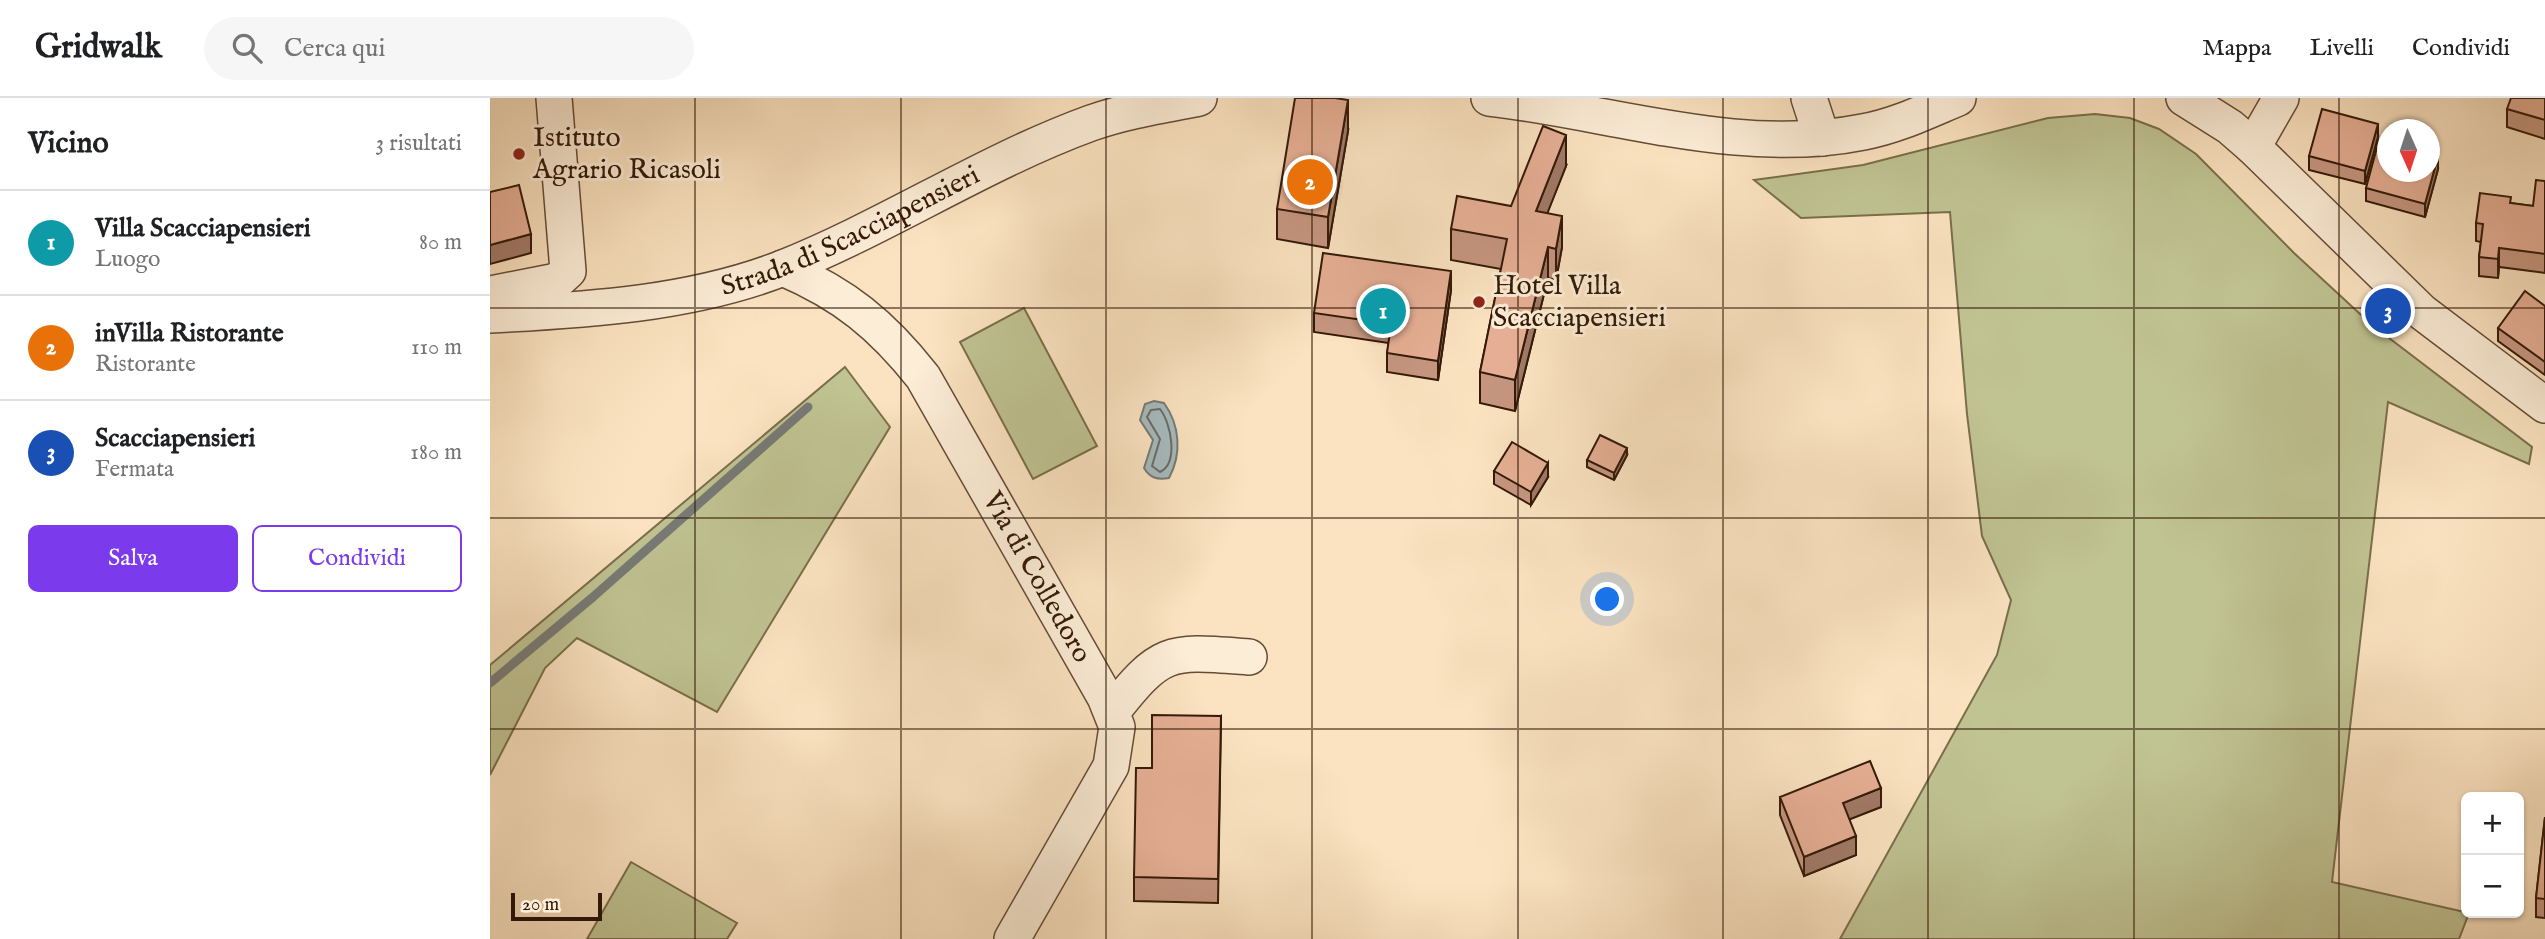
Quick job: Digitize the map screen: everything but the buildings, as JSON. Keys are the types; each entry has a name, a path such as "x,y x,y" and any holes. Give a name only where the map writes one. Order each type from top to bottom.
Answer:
{"street":[{"path":"490,294 557,281 568,271 570,263 554,98"},
{"name":"Strada di Scacciapensieri","path":"490,315 578,310 637,302 721,286 783,268 1050,139 1094,122 1199,98"},
{"path":"1489,98 1709,133 1764,139 1822,138 1887,126 1958,98"},
{"path":"1809,98 1822,138"},
{"path":"2184,98 2253,147 2422,312 2545,404"},
{"path":"2253,147 2281,98"},
{"name":"Via di Colledoro","path":"783,268 821,284 850,303 890,338 923,377 952,423 1112,712 1117,740 1111,766 1013,939"},
{"path":"1112,712 1156,663 1196,653 1249,657"}],"green space":[{"path":"2095,114 2130,118 2159,129 2196,154 2294,253 2372,325 2532,447 2529,464 2388,402 2332,882 2461,911 2461,918 2467,918 2459,939 1840,939 1997,655 2011,600 1982,536 1967,414 1950,212 1801,218 1754,180 1863,165 2048,118"},
{"path":"1024,308 1097,446 1033,479 960,342"},
{"path":"845,367 890,427 717,712 577,638 545,668 490,775 490,665"},
{"path":"631,862 737,923 727,939 587,939"}],"water":[{"path":"1154,401 1164,403 1176,430 1176,459 1169,478 1154,478 1144,468 1153,440 1140,420 1145,404"}],"waterway":[{"path":"490,683 593,597 808,407"}],"place":[{"name":"Istituto Agrario Ricasoli","path":"519,154"},
{"name":"inVilla Ristorante","path":"1310,182"},
{"name":"Hotel Villa Scacciapensieri","path":"1479,302"},
{"name":"Villa Scacciapensieri","path":"1383,311"},
{"name":"Scacciapensieri","path":"2388,311"}]}
